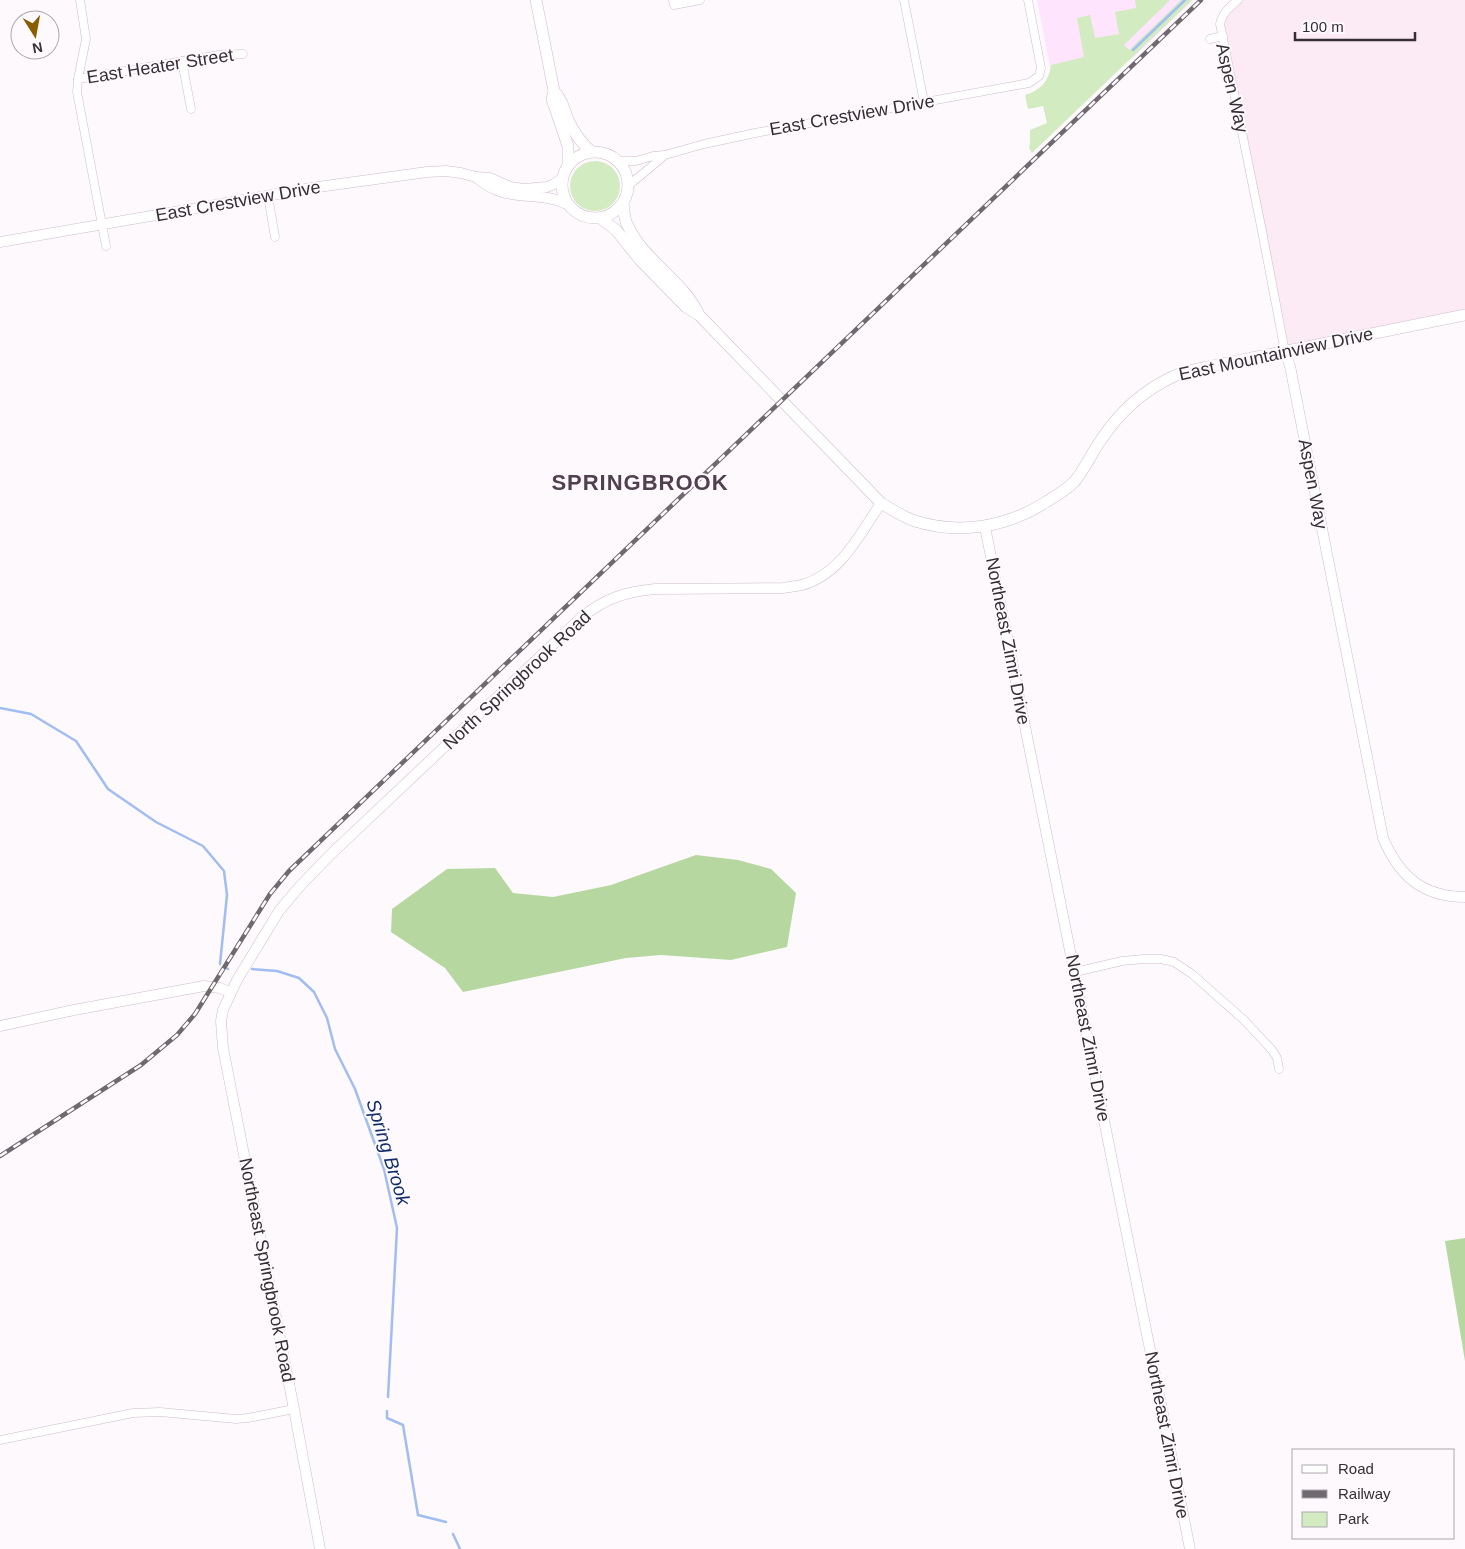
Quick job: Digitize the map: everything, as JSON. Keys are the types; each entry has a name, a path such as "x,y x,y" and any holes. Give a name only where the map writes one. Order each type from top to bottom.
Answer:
{"main road":[{"path":"536,0 554,91 552,99 568,146 568,165 562,186 567,204 583,216 600,218 610,215 623,203 628,186 626,173 618,161 606,154 592,152 575,158 568,165"},
{"path":"554,91 560,97 569,122 580,140 592,152"},
{"path":"623,203 626,222 636,240 693,302 699,315"},
{"path":"600,218 616,230 640,260 686,307 699,315 881,503"},
{"name":"East Mountainview Drive","path":"881,503 913,521 933,526 969,529 1020,517 1062,493 1074,481 1110,427 1134,402 1172,377 1189,371 1465,314"}],"street":[{"path":"80,0 86,38 77,92 106,246"},
{"path":"674,3 700,0"},
{"path":"904,0 924,102"},
{"name":"East Crestview Drive","path":"618,161 636,161 704,144 1029,83 1039,76 1041,65 1028,0"},
{"path":"1223,36 1220,24 1221,18 1238,0"},
{"name":"Aspen Way","path":"1210,39 1223,36 1383,838 1390,855 1400,870 1421,887 1436,894 1465,897"},
{"name":"East Heater Street","path":"78,79 219,55 243,54"},
{"path":"182,61 191,108"},
{"name":"East Crestview Drive","path":"628,186 665,155"},
{"name":"East Crestview Drive","path":"0,242 318,187 436,171 490,178 510,187 524,189 548,187 563,178"},
{"name":"East Crestview Drive","path":"476,177 485,186 505,193 548,198 567,204"},
{"path":"268,196 275,237"},
{"name":"North Springbrook Road","path":"230,992 268,927 300,886 330,855 593,608 616,596 644,590 783,588 802,585 814,580 838,563 848,552 881,503"},
{"name":"Northeast Zimri Drive","path":"985,526 1190,1549"},
{"path":"1075,972 1144,958 1174,962 1192,974 1244,1020 1272,1050 1277,1058 1279,1069"},
{"path":"0,1026 197,987 213,986 230,992"},
{"name":"Northeast Springbrook Road","path":"230,992 221,1021 223,1048 320,1549"},
{"path":"0,1440 133,1414 168,1413 236,1419 294,1409"}],"shaded area":[{"path":"1037,0 1193,0 1134,57 1051,72"},
{"path":"1237,0 1465,0 1465,316 1285,352 1223,36 1225,13"}],"green space":[{"path":"1135,0 1170,0 1124,45 1129,50 1181,0 1192,0 1032,153 1029,148 1030,130 1047,123 1043,106 1028,109 1025,95 1040,88 1048,76 1051,65 1084,57 1077,18 1090,15 1095,38 1119,34 1115,12 1136,8"},
{"path":"590,161 600,161 613,168 620,181 620,191 613,204 600,211 590,211 581,207 574,200 570,191 570,181 574,172 581,165"},
{"path":"696,855 738,860 771,869 796,893 787,947 731,960 661,955 626,958 463,992 445,968 391,932 392,909 447,869 495,868 513,893 553,897 611,885"},
{"path":"1465,1238 1465,1361 1445,1241"}],"waterway":[{"path":"1133,50 1185,0"},
{"name":"Spring Brook","path":"0,708 31,714 76,741 108,789 156,822 203,846 224,871 227,895 220,964"},
{"name":"Spring Brook","path":"252,969 277,971 299,978 314,992 327,1018 335,1049 355,1089 384,1169 397,1228 388,1397"},
{"name":"Spring Brook","path":"387,1411 387,1418 403,1425 418,1515 446,1522"},
{"name":"Spring Brook","path":"453,1534 460,1549"}],"railway":[{"path":"0,1156 141,1065 177,1035 195,1014 270,894 289,871 1201,0"}],"district":[{"name":"SPRINGBROOK","path":"640,482"}]}
